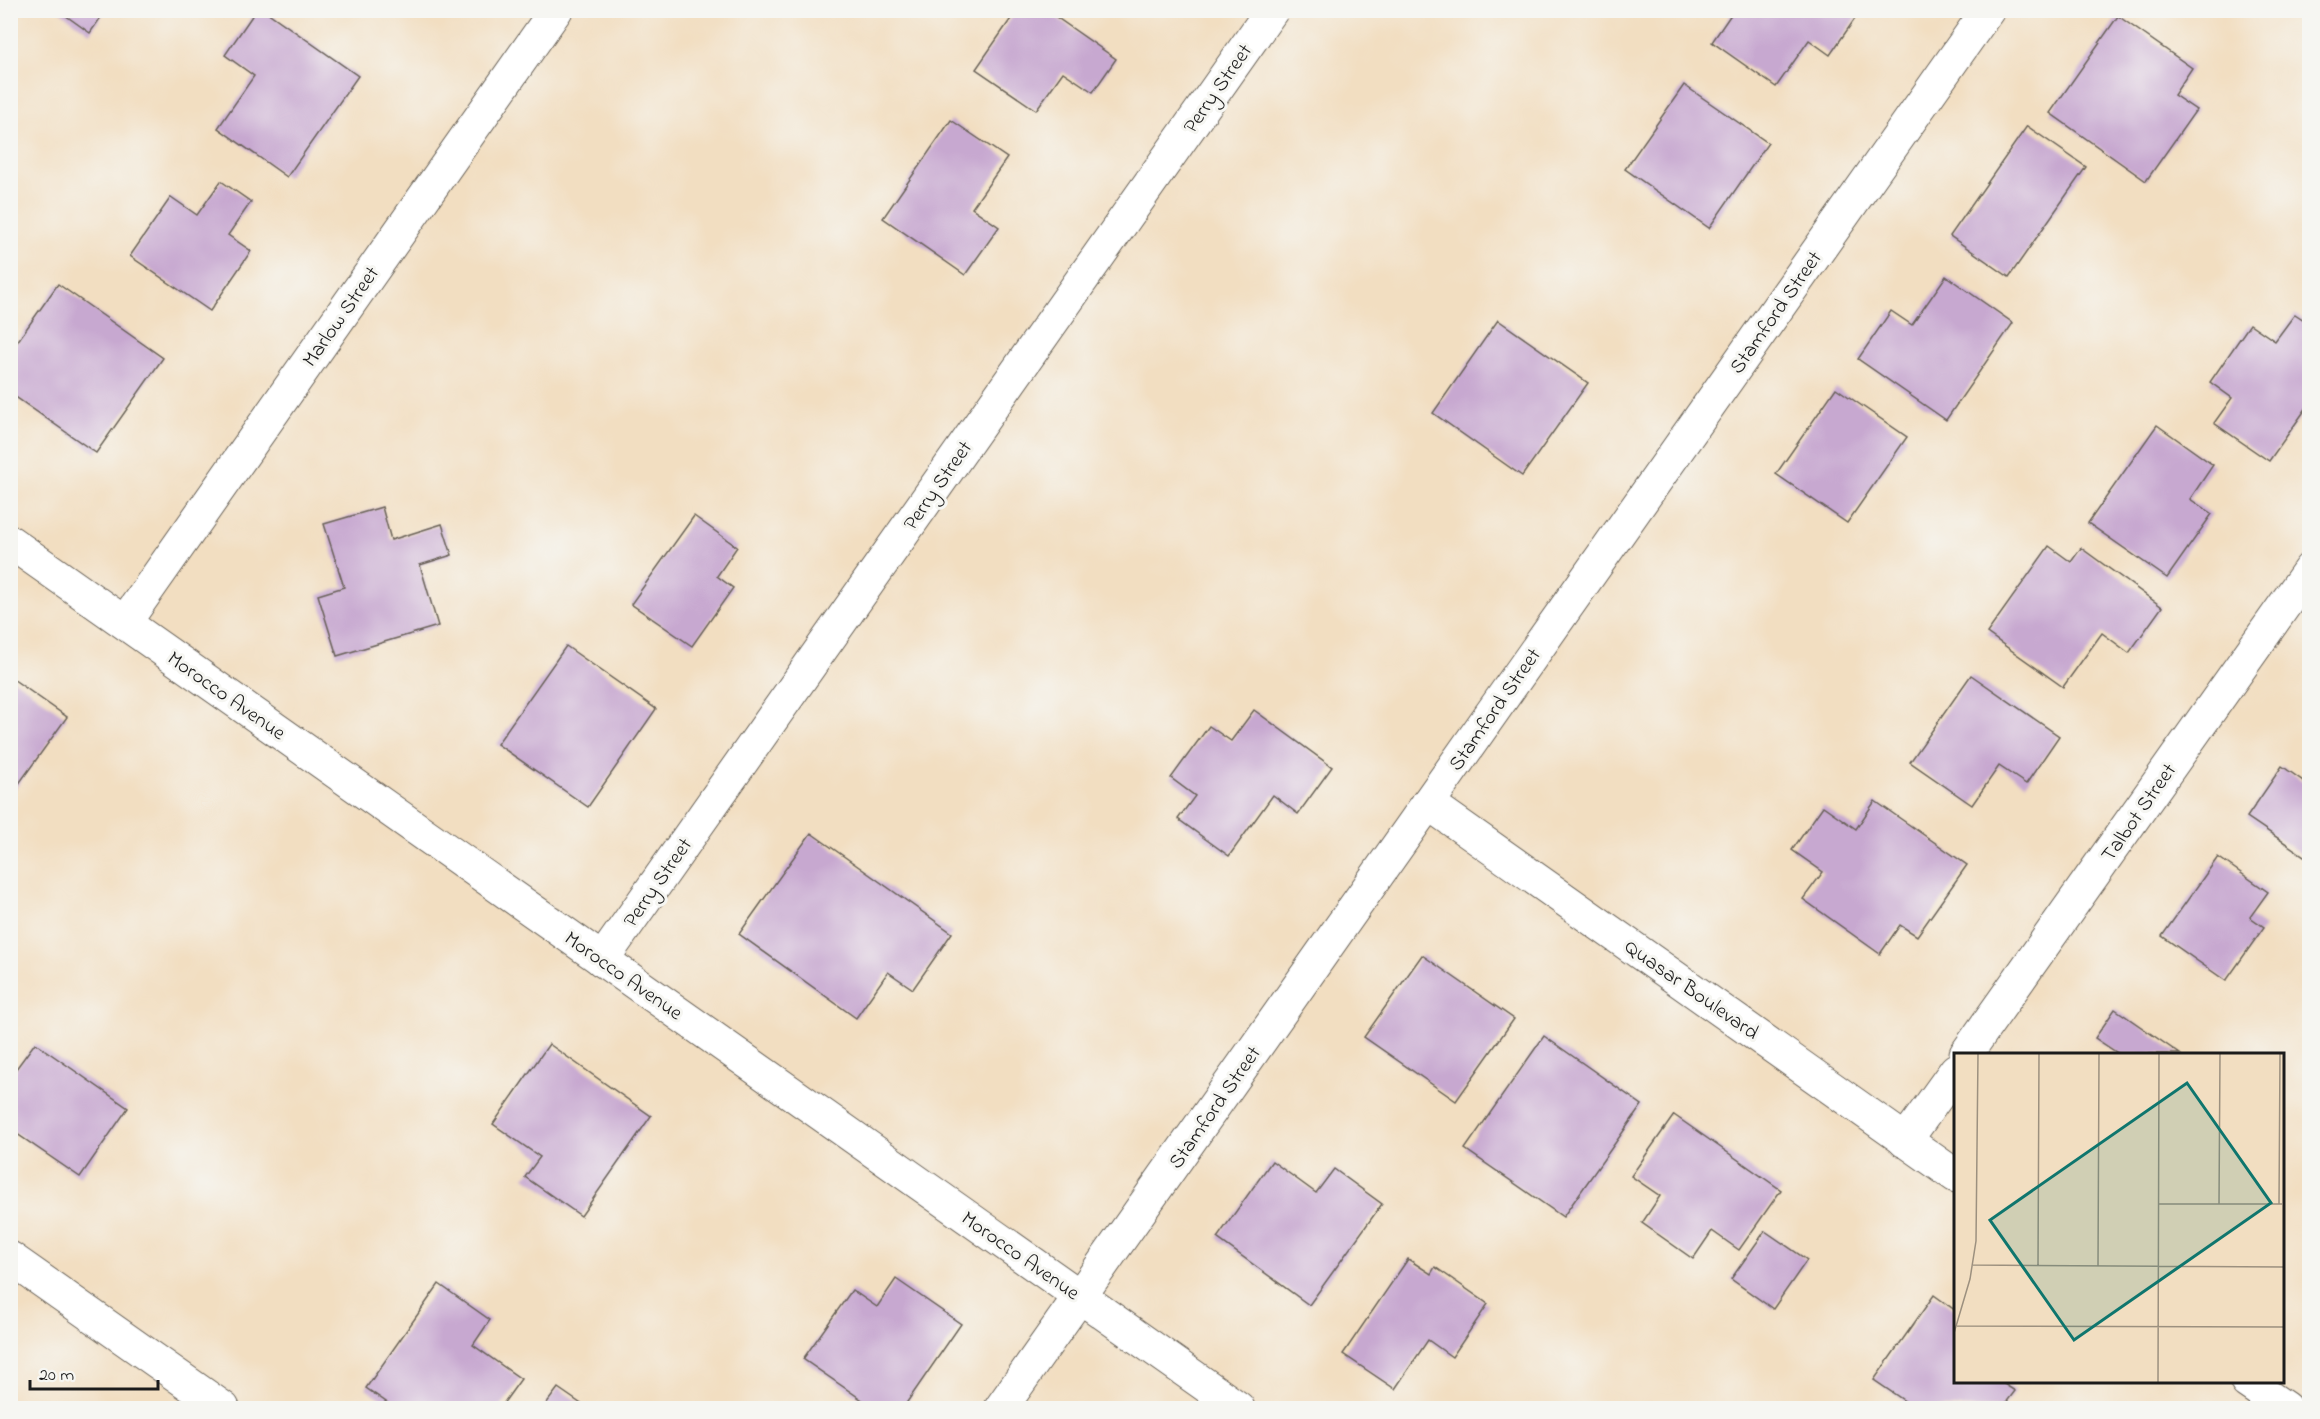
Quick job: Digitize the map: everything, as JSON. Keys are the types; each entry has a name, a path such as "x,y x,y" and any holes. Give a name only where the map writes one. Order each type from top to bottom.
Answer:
{"street":[{"name":"Marlow Street","path":"124,622 556,10"},
{"name":"Perry Street","path":"602,960 1272,10"},
{"name":"Stamford Street","path":"1001,1408 1988,10"},
{"name":"Morocco Avenue","path":"10,542 1238,1408"},
{"name":"Talbot Street","path":"1967,1053 2310,569"},
{"name":"Quasar Boulevard","path":"1428,803 1954,1175"},
{"path":"1905,1141 1954,1073"},
{"path":"10,1258 224,1408"},
{"path":"2248,1383 2285,1408"}],"building":[{"path":"58,10 106,10 90,33"},
{"path":"256,10 264,10 358,76 287,177 218,128 254,76 225,55"},
{"path":"1017,10 1046,10 1116,59 1093,92 1063,72 1036,110 976,69"},
{"path":"1734,10 1861,10 1830,55 1809,40 1776,87 1712,42"},
{"path":"2118,16 2192,68 2174,95 2196,110 2146,181 2050,113"},
{"path":"1684,85 1768,143 1709,228 1625,169"},
{"path":"951,120 1007,158 972,208 999,227 965,275 883,218"},
{"path":"2027,126 2086,167 2009,277 1950,236"},
{"path":"221,181 251,202 228,235 251,251 210,311 130,256 171,197 197,215"},
{"path":"1946,276 2013,323 1946,420 1858,359 1891,311 1912,325"},
{"path":"58,284 163,358 96,453 10,393 10,352"},
{"path":"2295,314 2310,324 2310,403 2269,461 2214,423 2232,398 2210,382 2250,324 2275,341"},
{"path":"1498,320 1588,383 1522,476 1433,413"},
{"path":"1836,388 1907,437 1847,523 1776,474"},
{"path":"2157,425 2213,465 2190,499 2212,514 2167,578 2088,523"},
{"path":"382,507 391,540 442,524 452,555 420,565 438,626 337,656 318,595 344,587 324,524"},
{"path":"694,516 737,547 717,576 733,588 692,646 631,604"},
{"path":"2049,546 2071,562 2081,548 2162,607 2129,653 2102,633 2063,687 1987,633"},
{"path":"566,646 656,709 588,807 497,744"},
{"path":"1971,675 2059,736 2026,784 1999,766 1972,805 1910,762"},
{"path":"10,677 67,717 10,796"},
{"path":"1254,710 1332,767 1298,814 1273,795 1229,856 1178,819 1195,796 1171,778 1209,726 1231,741"},
{"path":"2282,766 2310,786 2310,860 2247,817"},
{"path":"1875,801 1967,865 1917,936 1900,925 1880,954 1803,899 1823,872 1792,850 1823,806 1856,829"},
{"path":"811,833 952,933 913,989 888,972 856,1018 739,934"},
{"path":"2218,857 2268,892 2250,917 2264,927 2226,981 2162,936"},
{"path":"1422,955 1514,1019 1456,1101 1364,1037"},
{"path":"2115,1009 2179,1053 2118,1053 2095,1038"},
{"path":"1544,1036 1642,1105 1563,1217 1465,1149"},
{"path":"35,1043 128,1108 80,1177 10,1129 10,1077"},
{"path":"549,1044 651,1116 581,1216 525,1177 540,1157 493,1124"},
{"path":"1674,1115 1781,1190 1739,1250 1712,1231 1693,1259 1642,1223 1660,1196 1631,1176"},
{"path":"1272,1161 1316,1193 1334,1169 1382,1204 1309,1305 1217,1238"},
{"path":"1765,1231 1807,1260 1773,1309 1731,1279"},
{"path":"1408,1259 1431,1274 1435,1267 1488,1304 1452,1357 1428,1340 1395,1389 1343,1354"},
{"path":"896,1279 961,1324 903,1408 874,1408 803,1359 852,1290 877,1307"},
{"path":"439,1284 490,1320 473,1345 521,1379 500,1408 395,1408 366,1388"},
{"path":"1934,1295 1954,1310 1954,1383 2003,1383 2015,1391 2002,1408 1915,1408 1874,1380"},
{"path":"558,1388 587,1408 543,1408"}]}
